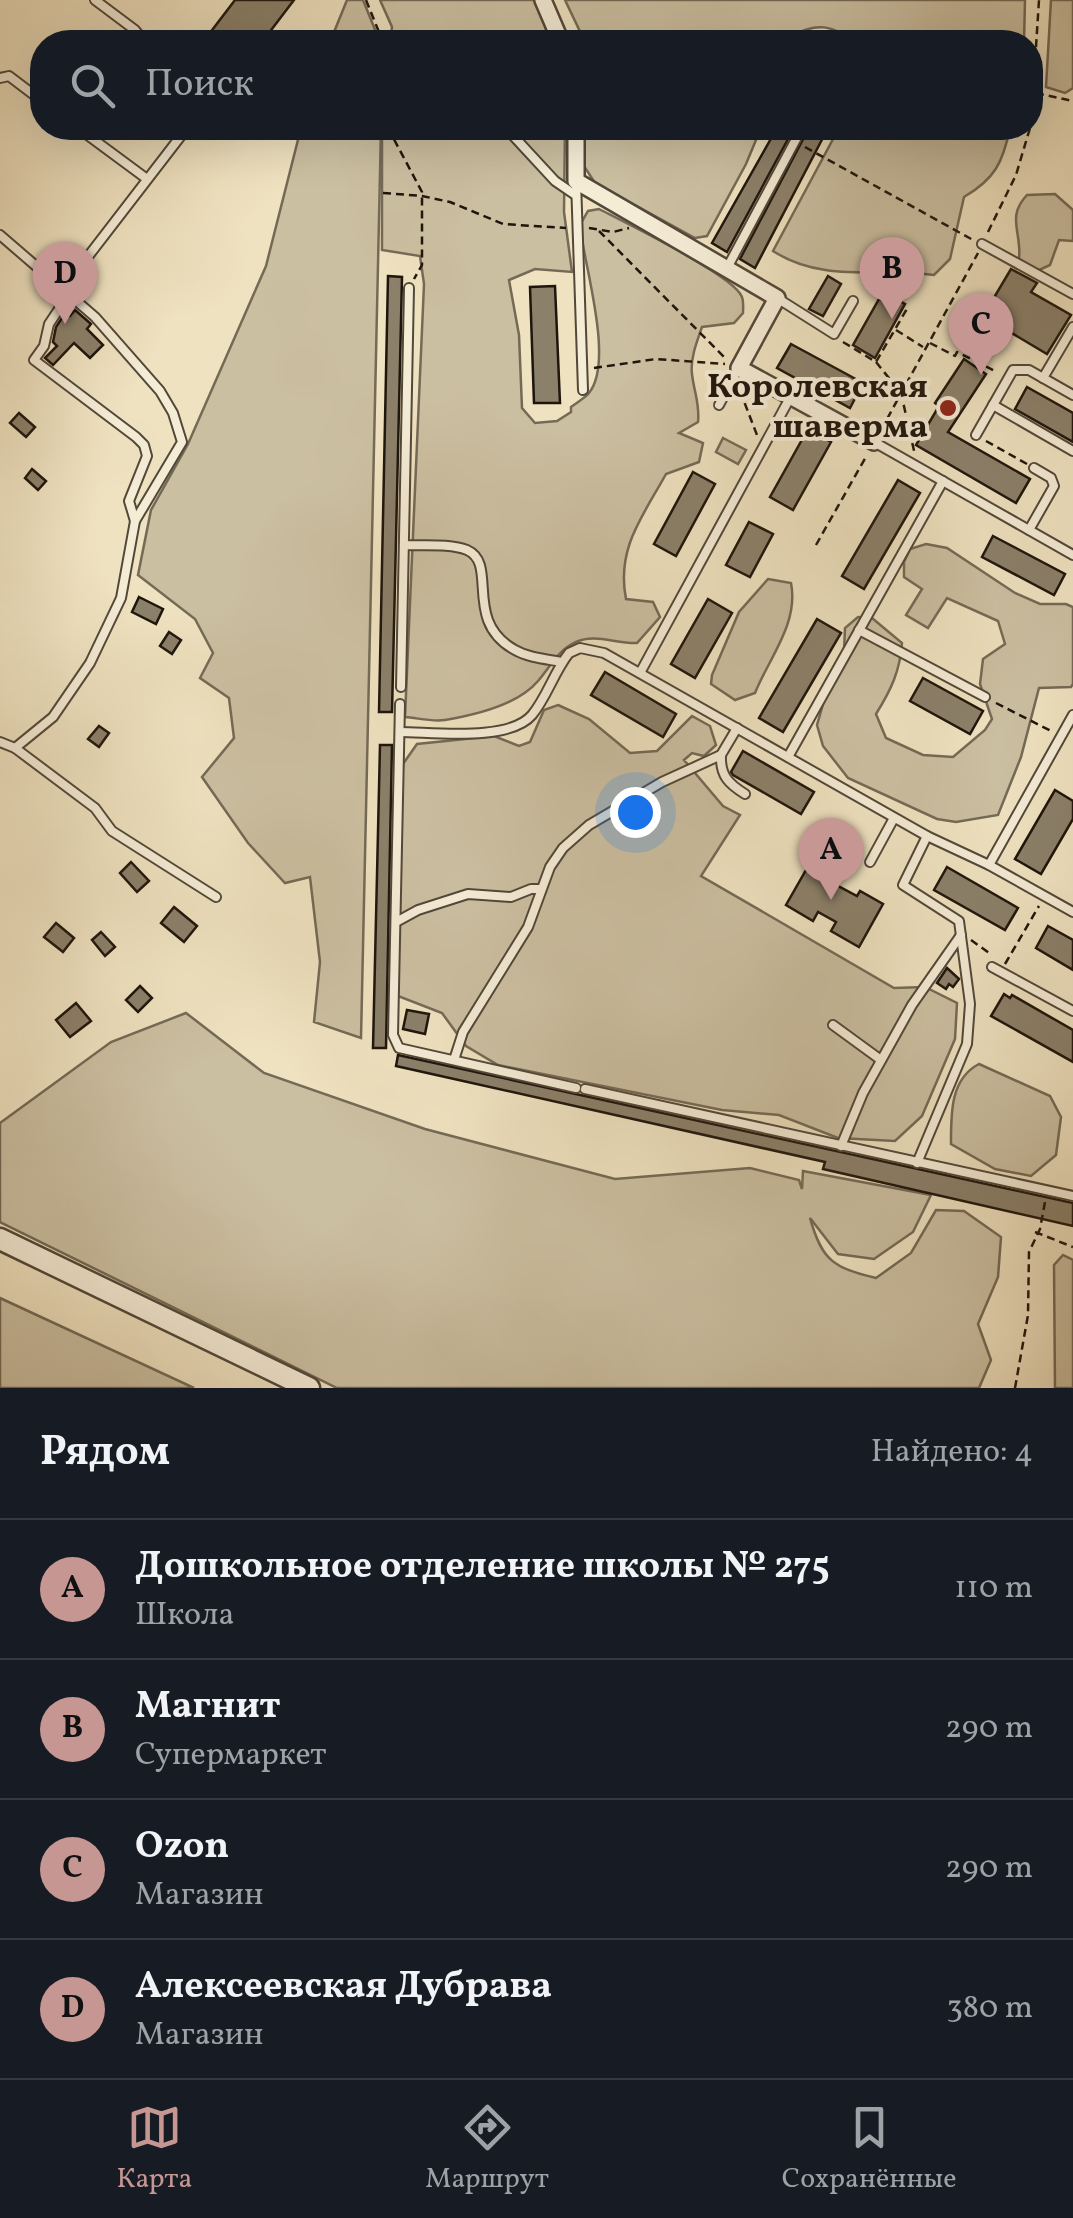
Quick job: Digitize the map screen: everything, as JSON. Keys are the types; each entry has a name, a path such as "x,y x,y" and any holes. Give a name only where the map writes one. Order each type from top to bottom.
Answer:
{"street":[{"path":"543,0 556,30"},
{"path":"576,140 575,188 652,226 776,298 737,372 791,396 874,442"},
{"path":"0,1239 308,1388"}],"lane":[{"path":"95,0 135,30"},
{"path":"0,78 9,76 30,92"},
{"path":"94,140 147,179"},
{"path":"136,520 129,502 147,456 144,445 34,360 44,346 66,292 177,140"},
{"path":"517,140 554,181 575,188 584,390"},
{"path":"726,270 794,141"},
{"path":"0,235 95,316 160,392 174,413 181,439 136,520 121,598 90,663 53,717 14,748"},
{"path":"982,244 1073,294"},
{"path":"401,687 409,288"},
{"path":"776,298 834,334 853,301"},
{"path":"1043,378 1073,327"},
{"path":"976,435 1013,370 1029,370 1073,395"},
{"path":"719,404 737,372"},
{"path":"640,673 791,396"},
{"path":"993,405 1073,451"},
{"path":"874,442 1073,554"},
{"path":"1029,530 1054,486 1051,478 1034,468"},
{"path":"788,757 943,481"},
{"path":"404,545 464,548 473,554 481,565 483,610 488,626 514,650 562,662"},
{"path":"859,630 985,697"},
{"path":"400,732 483,732 519,726 532,714 569,653 590,648 894,818 1073,912"},
{"path":"400,704 393,1035 399,1048 1073,1196"},
{"path":"989,865 1073,715"},
{"path":"737,728 721,755 720,768 724,777 745,794"},
{"path":"0,742 14,748 95,808 112,831 216,897"},
{"path":"454,1060 464,1032 528,928 550,866 562,848 589,825 662,782 721,755"},
{"path":"870,862 894,818"},
{"path":"916,1163 966,1044 970,1004 960,921 902,885 927,836"},
{"path":"396,922 418,910 468,894 511,897 541,889"},
{"path":"841,1146 912,1005 961,935"},
{"path":"996,969 1073,1011"},
{"path":"834,1025 881,1060"}],"path":[{"path":"366,0 378,30"},
{"path":"1038,30 1040,0"},
{"path":"1043,95 1073,101"},
{"path":"395,140 418,179 422,196 422,264 409,288"},
{"path":"816,545 982,244 1016,175 1026,140"},
{"path":"794,141 982,244"},
{"path":"383,193 422,196 503,224 594,226 612,232 652,226"},
{"path":"582,370 656,359 732,365 594,226"},
{"path":"876,362 908,306"},
{"path":"895,330 926,348"},
{"path":"834,334 849,348 876,362 901,393 919,467"},
{"path":"929,342 1008,378"},
{"path":"737,372 750,420 763,448"},
{"path":"976,435 1034,468"},
{"path":"985,697 1061,737"},
{"path":"996,969 1045,896"},
{"path":"961,935 992,954 996,969"},
{"path":"1015,1388 1028,1315 1029,1252 1047,1191"},
{"path":"1036,1232 1073,1246"}],"shaded area":[{"path":"347,0 363,0 375,30 335,30"},
{"path":"380,0 535,0 546,30 392,30"},
{"path":"565,0 1025,0 1024,30 579,30"},
{"path":"1051,0 1073,0 1073,88 1065,93 1046,87"},
{"path":"298,140 381,140 361,1038 314,1022 320,962 310,877 285,883 248,843 202,777 234,738 229,698 200,678 213,653 195,619 138,575 151,510 188,444 266,266"},
{"path":"382,140 565,140 564,212 572,272 535,269 509,280 519,335 522,408 535,423 557,421 571,412 571,407 589,393 596,378 598,336 580,225 588,211 599,209 677,250 720,276 743,301 743,313 734,323 702,327 694,350 698,422 679,433 703,443 699,462 666,474 628,548 626,599 653,602 660,617 637,643 591,638 576,642 559,654 538,681 519,697 482,712 445,720 405,717 424,284 420,256 382,250"},
{"path":"583,140 756,140 707,236 695,238 595,183 582,163"},
{"path":"833,140 1007,140 996,168 964,197 950,259 934,275 831,271 792,261 773,251"},
{"path":"1055,194 1073,210 1073,241 1059,240 1050,265 1037,271 1019,259 1017,210 1027,195"},
{"path":"723,438 746,450 738,464 716,452"},
{"path":"926,544 947,548 1015,593 1040,604 1073,607 1073,684 1039,688 1021,757 998,815 956,822 937,819 848,778 823,746 817,725 844,651 845,628 858,617 872,618 902,643 894,680 876,714 886,738 923,755 953,757 992,719 980,684 983,659 1005,644 998,621 947,598 928,628 906,615 922,589 904,577 904,562 910,549"},
{"path":"768,579 791,583 791,612 755,693 735,700 711,684 712,675 739,612"},
{"path":"558,705 589,719 630,753 657,751 692,716 710,726 716,745 704,756 692,753 684,760 723,806 740,815 701,876 894,988 925,987 957,1003 955,1039 922,1116 895,1141 838,1138 779,1115 722,1110 498,1065 466,1046 442,1013 398,996 394,988 403,764 417,744 494,736 519,746 530,742 544,710"},
{"path":"186,1013 264,1073 425,1129 615,1179 750,1168 799,1180 802,1189 803,1171 931,1195 913,1232 874,1259 838,1254 810,1218 819,1244 832,1260 876,1278 911,1253 936,1210 964,1211 1001,1237 998,1277 978,1324 991,1360 979,1388 337,1388 0,1222 0,1123 111,1042"},
{"path":"979,1064 1050,1096 1061,1117 1056,1155 1031,1176 995,1169 951,1144 957,1088"},
{"path":"1063,1255 1073,1260 1073,1388 1055,1388 1054,1265"},
{"path":"0,1298 194,1388 0,1388"}],"building":[{"path":"235,0 294,0 271,30 212,30"},
{"path":"770,140 788,140 727,252 712,243"},
{"path":"803,140 822,140 755,268 740,259"},
{"path":"1011,269 1037,283 1031,292 1071,315 1047,354 983,316"},
{"path":"388,276 402,277 392,712 379,712"},
{"path":"828,276 841,284 823,316 809,309"},
{"path":"555,286 560,403 534,403 530,287"},
{"path":"883,292 905,304 875,358 853,345"},
{"path":"75,310 91,324 87,329 103,345 90,358 74,343 53,365 45,358 57,346 53,342 56,327 66,312 70,316"},
{"path":"791,344 863,383 850,408 777,368"},
{"path":"964,359 986,374 948,432 1030,479 1016,503 916,445 939,406 935,403"},
{"path":"1027,387 1073,413 1073,442 1015,409"},
{"path":"19,413 35,427 26,437 10,423"},
{"path":"808,429 831,442 793,510 770,497"},
{"path":"32,469 46,481 38,490 25,478"},
{"path":"693,472 715,484 676,556 654,544"},
{"path":"898,480 920,493 864,589 842,576"},
{"path":"749,522 773,534 750,577 726,565"},
{"path":"993,536 1065,574 1054,595 982,557"},
{"path":"139,597 163,609 156,624 132,612"},
{"path":"708,599 732,613 695,678 671,664"},
{"path":"817,619 841,633 783,732 759,718"},
{"path":"169,632 181,640 172,654 160,646"},
{"path":"605,672 676,714 663,737 591,695"},
{"path":"923,678 983,711 970,734 910,701"},
{"path":"99,726 109,733 99,747 88,739"},
{"path":"380,745 392,745 386,1048 373,1048"},
{"path":"743,751 814,792 801,814 733,775"},
{"path":"1055,790 1073,801 1073,819 1041,874 1015,859"},
{"path":"131,862 149,881 137,892 120,873"},
{"path":"810,863 832,876 829,881 883,904 859,947 831,931 836,922 818,912 813,921 786,905"},
{"path":"947,867 1018,908 1005,930 934,890"},
{"path":"174,907 197,926 184,942 161,923"},
{"path":"56,923 74,938 63,952 44,937"},
{"path":"1048,926 1073,940 1073,970 1036,948"},
{"path":"101,932 115,947 105,956 92,940"},
{"path":"947,968 959,979 946,989 937,983"},
{"path":"140,986 152,998 138,1012 126,1000"},
{"path":"1004,994 1073,1030 1073,1062 991,1016"},
{"path":"76,1003 91,1021 70,1037 56,1020"},
{"path":"407,1010 429,1014 425,1034 403,1029"},
{"path":"398,1055 1073,1203 1073,1226 823,1169 825,1162 396,1066"}],"place":[{"name":"Магнит","path":"892,319"},
{"name":"Алексеевская Дубрава","path":"65,324"},
{"name":"Ozon","path":"981,375"},
{"name":"Королевская шаверма","path":"948,408"},
{"name":"Дошкольное отделение школы № 275","path":"831,900"}]}
